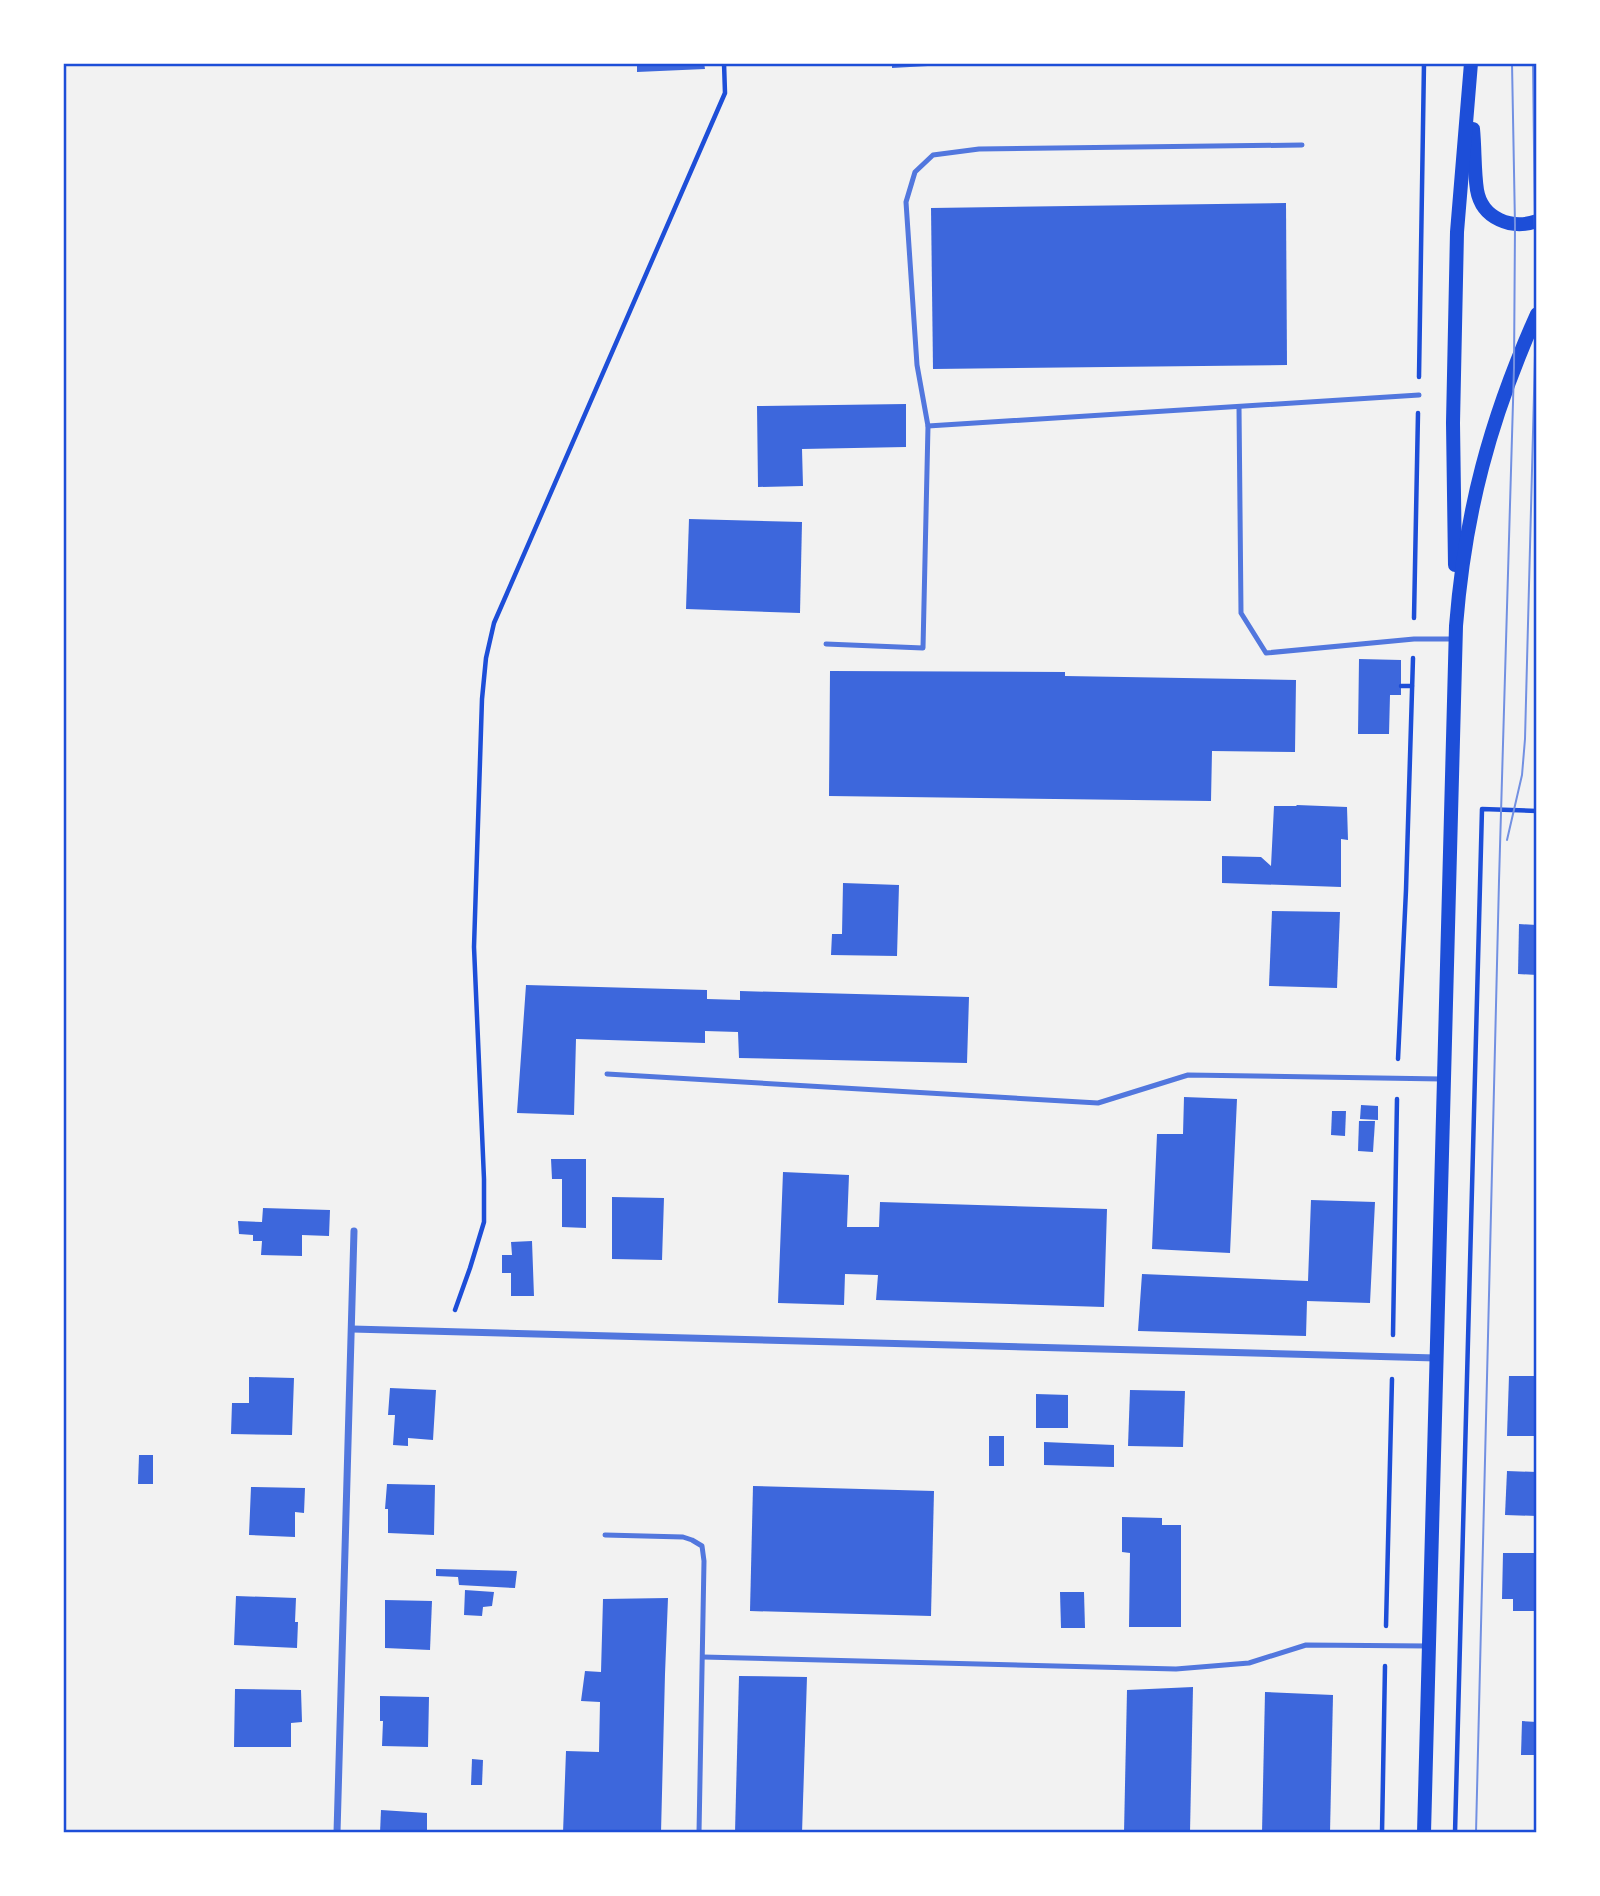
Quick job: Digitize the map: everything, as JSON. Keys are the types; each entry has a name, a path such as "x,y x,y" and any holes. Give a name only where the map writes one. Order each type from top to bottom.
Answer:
{"main road":[{"path":"1471,63 1477,190 1480,201 1498,220 1509,224 1522,225 1537,220"},
{"path":"1456,633 1453,423 1457,232 1471,82"},
{"path":"1424,1833 1456,633 1460,574 1468,522 1494,420 1537,314"}],"street":[{"path":"337,1833 354,1231"},
{"path":"352,1329 1437,1358"}],"lane":[{"path":"826,644 923,648 928,426 917,365 906,202 915,172 933,155 979,149 1303,145"},
{"path":"928,426 1419,396"},
{"path":"1239,407 1241,613 1266,653 1456,633"},
{"path":"607,1074 1098,1103 1188,1075 1444,1079"},
{"path":"605,1535 683,1537 702,1546 703,1657 699,1833"},
{"path":"703,1657 1176,1669 1249,1663 1306,1645 1430,1646"}],"path":[{"path":"447,1331 484,1222 474,947 482,699 486,659 494,623 724,93 724,63"},
{"path":"1382,1833 1397,1078 1414,639 1424,63"},
{"path":"1401,686 1412,686"},
{"path":"1455,1833 1482,809 1537,811"}],"building":[{"path":"637,63 704,63 705,69 637,72"},
{"path":"892,63 946,63 946,65 892,68"},
{"path":"1286,203 1287,365 933,369 931,208"},
{"path":"906,404 906,447 802,449 803,486 758,487 757,406"},
{"path":"689,519 802,522 800,613 686,609"},
{"path":"1359,659 1401,660 1401,695 1390,695 1389,734 1358,734"},
{"path":"830,671 1065,672 1065,676 1296,680 1295,752 1212,751 1211,801 829,796"},
{"path":"1274,806 1347,807 1348,840 1341,839 1341,887 1222,883 1222,856 1261,857 1271,866"},
{"path":"843,883 899,885 897,956 831,955 832,934 842,934"},
{"path":"1272,911 1340,912 1337,988 1269,986"},
{"path":"1519,924 1537,925 1537,975 1518,974"},
{"path":"526,985 707,990 707,999 740,1000 740,991 969,997 967,1063 739,1058 738,1032 705,1031 705,1043 576,1039 574,1115 517,1113"},
{"path":"1184,1097 1237,1099 1230,1253 1152,1249 1157,1134 1183,1134"},
{"path":"1361,1105 1378,1106 1378,1120 1360,1119"},
{"path":"1332,1111 1346,1111 1345,1136 1331,1135"},
{"path":"1359,1121 1375,1121 1373,1152 1358,1151"},
{"path":"551,1159 586,1159 586,1228 562,1227 562,1179 552,1179"},
{"path":"783,1172 849,1175 847,1227 879,1227 880,1202 1107,1209 1104,1307 876,1300 878,1275 845,1274 844,1305 778,1303"},
{"path":"612,1197 664,1198 662,1260 612,1259"},
{"path":"1311,1200 1375,1202 1370,1303 1307,1301 1306,1336 1138,1331 1142,1274 1308,1281"},
{"path":"263,1208 330,1210 329,1236 302,1235 302,1256 261,1255 262,1241 253,1241 253,1235 239,1234 238,1221 262,1222"},
{"path":"532,1241 534,1296 511,1296 511,1273 502,1273 502,1255 512,1255 511,1242"},
{"path":"1509,1376 1537,1376 1537,1436 1507,1436"},
{"path":"249,1377 294,1378 292,1435 231,1434 232,1403 249,1403"},
{"path":"390,1388 436,1390 433,1440 408,1438 408,1446 393,1445 395,1415 388,1415"},
{"path":"1130,1390 1185,1391 1183,1447 1128,1446"},
{"path":"1036,1394 1068,1395 1068,1428 1036,1428"},
{"path":"989,1436 1004,1436 1004,1466 989,1466"},
{"path":"1044,1442 1114,1445 1114,1467 1044,1465"},
{"path":"139,1455 153,1455 153,1484 138,1484"},
{"path":"1507,1471 1537,1472 1537,1516 1505,1515"},
{"path":"387,1484 435,1485 434,1535 388,1533 388,1509 385,1509"},
{"path":"753,1486 934,1491 931,1616 750,1611"},
{"path":"251,1487 305,1488 304,1513 295,1512 295,1537 249,1535"},
{"path":"1122,1517 1162,1518 1162,1525 1181,1525 1181,1627 1129,1627 1130,1553 1122,1552"},
{"path":"1503,1553 1537,1553 1535,1611 1513,1611 1513,1599 1502,1599"},
{"path":"436,1569 517,1571 515,1588 459,1585 458,1577 436,1576"},
{"path":"465,1590 494,1592 492,1606 483,1607 482,1616 464,1615"},
{"path":"1060,1592 1084,1592 1085,1628 1061,1628"},
{"path":"236,1596 296,1598 297,1648 234,1645"},
{"path":"668,1598 661,1833 563,1833 566,1751 599,1752 600,1702 581,1701 585,1671 601,1672 603,1599"},
{"path":"385,1600 432,1601 430,1650 385,1648"},
{"path":"739,1676 807,1677 802,1833 735,1833"},
{"path":"1193,1687 1190,1833 1124,1833 1127,1690"},
{"path":"235,1689 301,1690 302,1722 291,1723 291,1747 234,1747"},
{"path":"1265,1692 1333,1695 1330,1833 1262,1833"},
{"path":"380,1696 429,1697 428,1747 382,1746"},
{"path":"1522,1721 1537,1722 1537,1755 1521,1755"},
{"path":"472,1759 483,1760 482,1785 471,1785"},
{"path":"381,1810 427,1813 427,1833 380,1833"}],"tram line":[{"path":"1476,1833 1514,368 1512,63"},
{"path":"1507,840 1522,775 1525,739 1536,317 1533,63"}]}
